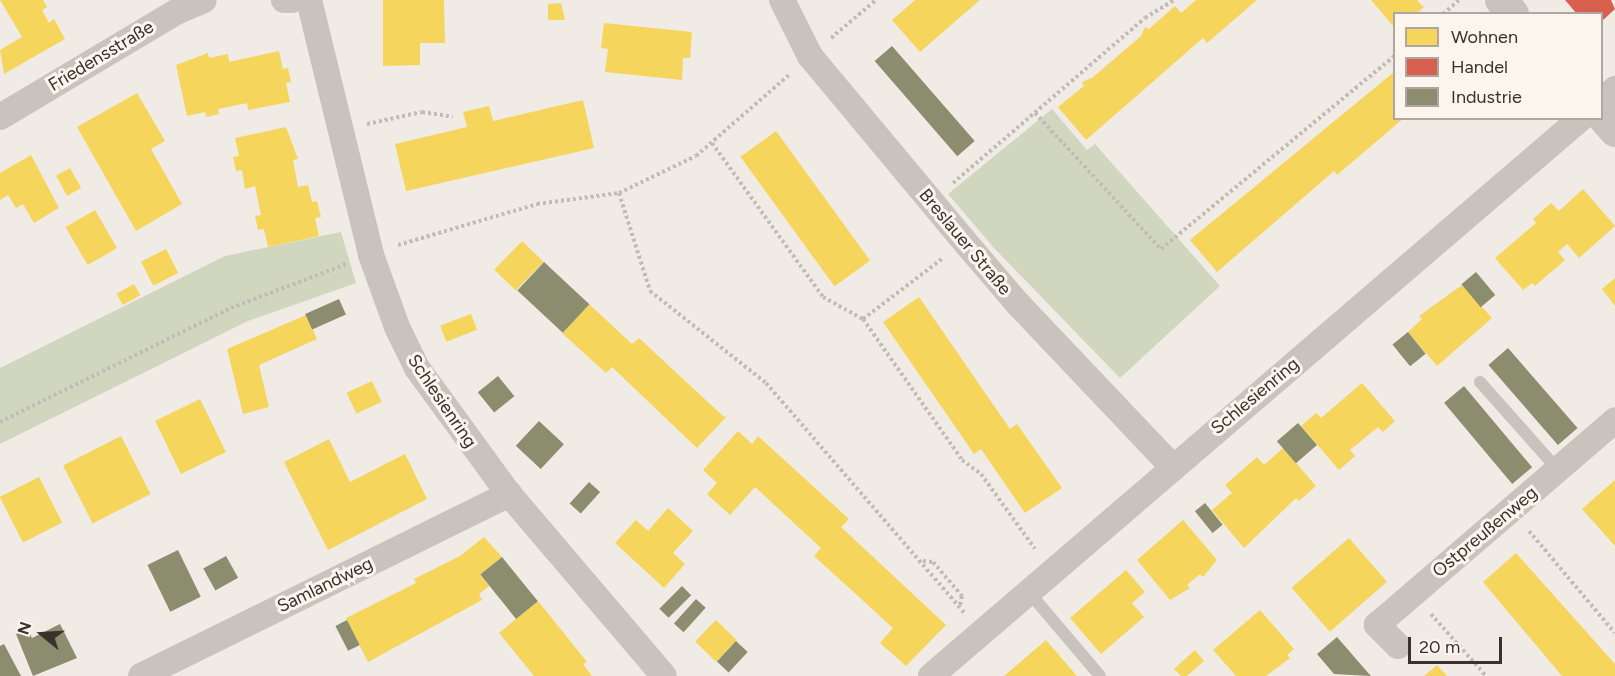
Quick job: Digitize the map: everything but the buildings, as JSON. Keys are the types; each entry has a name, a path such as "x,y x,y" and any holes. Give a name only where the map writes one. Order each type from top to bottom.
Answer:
{"street":[{"name":"Friedensstraße","path":"0,117 176,12 204,0"},
{"path":"284,0 292,0"},
{"name":"Schlesienring","path":"309,0 343,129 371,255 397,327 417,368 508,494 664,676"},
{"name":"Breslauer Straße","path":"782,0 810,56 965,242 1018,304 1172,466"},
{"path":"1502,0 1511,12"},
{"path":"1603,100 1615,89"},
{"path":"1603,117 1615,132"},
{"name":"Schlesienring","path":"931,676 1172,466 1579,120"},
{"name":"Ostpreußenweg","path":"1398,646 1377,625 1615,420"},
{"name":"Samlandweg","path":"141,676 508,494"}],"lane":[{"path":"1480,382 1558,470"},
{"path":"1028,591 1100,676"}],"path":[{"path":"0,423 231,308 452,227 537,204 619,193 696,156 876,0"},
{"path":"932,201 1145,18 1174,0"},
{"path":"1445,12 1459,0"},
{"path":"1035,113 1161,249 1393,58"},
{"path":"343,129 422,112 453,117"},
{"path":"712,143 824,297 863,319 962,460 981,474 1052,571"},
{"path":"619,193 650,291 766,383 956,600"},
{"path":"863,319 965,242"},
{"path":"1511,510 1615,633"},
{"path":"923,561 933,562 962,596 960,606"},
{"path":"1412,594 1486,676"}],"green space":[{"path":"1052,109 1087,150 1095,144 1220,286 1120,378 994,248 948,194"},
{"path":"341,232 356,283 248,321 0,444 0,368 225,256"}]}
